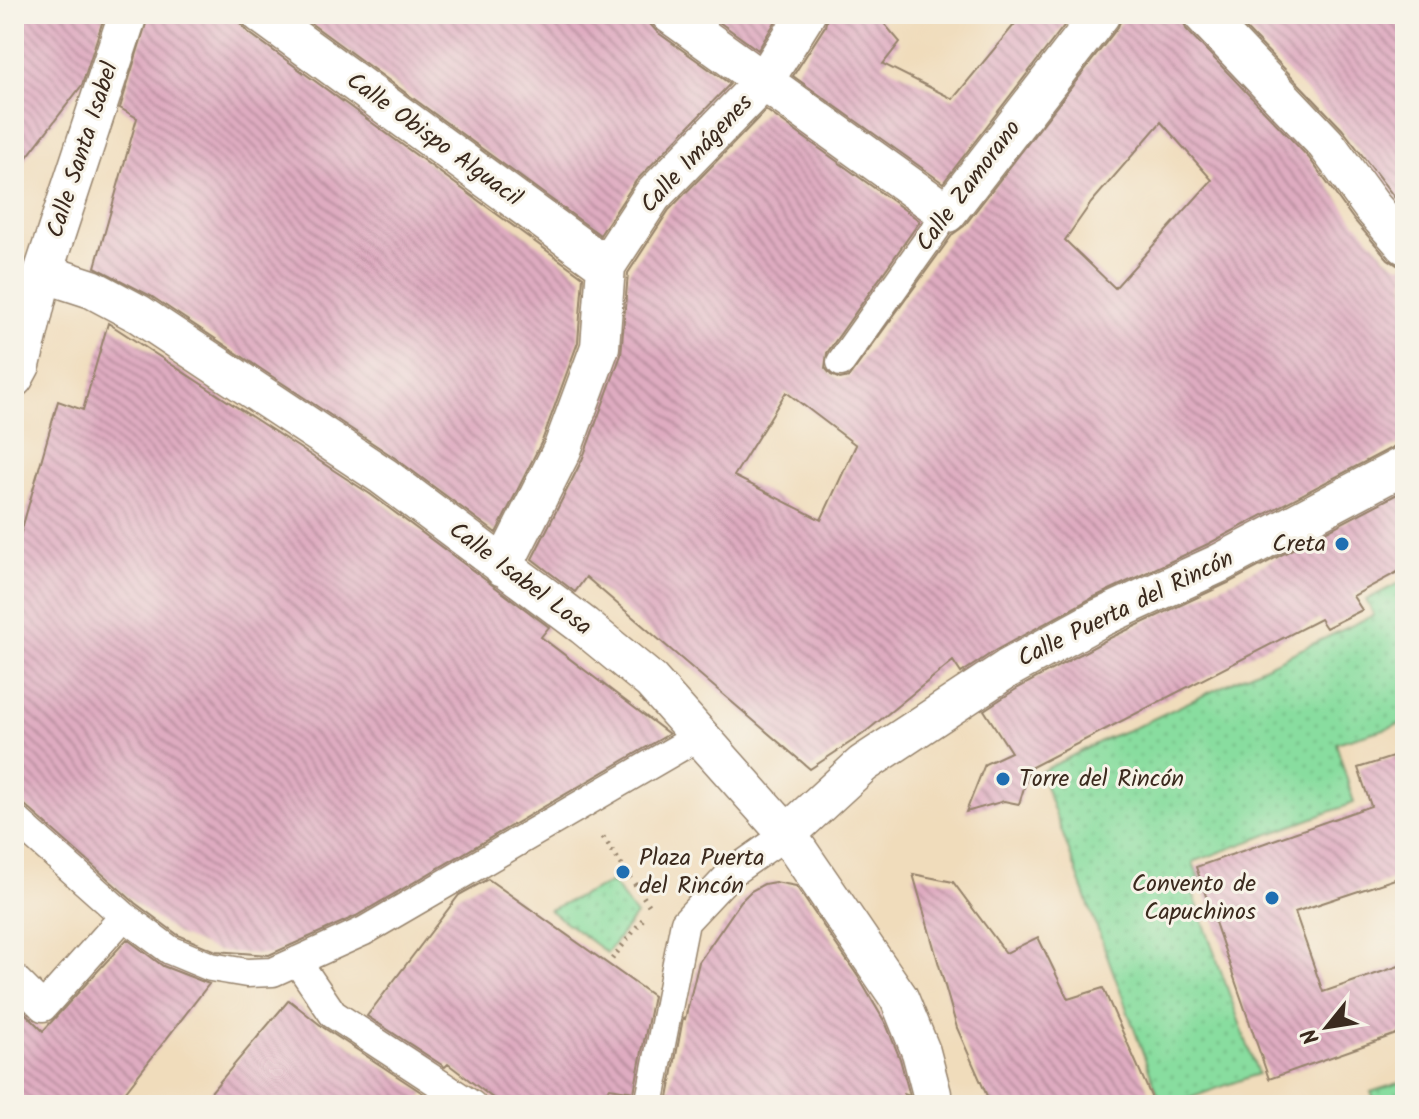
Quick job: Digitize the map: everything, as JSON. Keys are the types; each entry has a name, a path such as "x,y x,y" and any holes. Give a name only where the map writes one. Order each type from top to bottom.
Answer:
{"street":[{"name":"Calle Santa Isabel","path":"14,378 21,365 43,273 128,14"},
{"name":"Calle Obispo Alguacil","path":"261,14 606,266"},
{"path":"670,14 947,213"},
{"name":"Calle Imágenes","path":"503,567 562,450 600,347 606,266 652,196 764,81 806,14"},
{"name":"Calle Zamorano","path":"841,362 947,213 1101,14"},
{"path":"1202,14 1326,144 1372,207 1405,245"},
{"name":"Calle Isabel Losa","path":"43,273 92,289 139,314 383,476 584,626 651,681 787,834 899,998 921,1052 932,1094 931,1105"},
{"name":"Calle Puerta del Rincón","path":"787,834 863,764 1007,669 1100,618 1218,564 1405,465"},
{"path":"14,818 124,916 170,950 211,967 247,973 273,972 364,931 701,735"},
{"path":"649,1105 685,922 731,873 787,834"},
{"path":"14,978 43,1007 124,916"},
{"path":"297,961 333,1014 472,1105"}],"path":[{"path":"582,806 652,909 612,959"}],"green space":[{"path":"1405,580 1405,723 1336,743 1354,803 1193,862 1202,888 1193,893 1258,1074 1170,1105 1162,1105 1040,772 1374,615 1366,600"},
{"path":"612,882 636,915 607,953 549,910"},
{"path":"1405,1081 1405,1105 1376,1105 1371,1092"}],"building":[{"path":"14,14 105,14 82,85 14,174"},
{"path":"149,14 239,14 241,24 248,32 583,277 578,342 542,441 496,533 395,458 151,296 95,267 137,118 120,108"},
{"path":"298,14 648,14 650,24 657,32 730,84 636,181 600,235"},
{"path":"708,14 780,14 758,50"},
{"path":"828,14 876,14 900,42 883,64 953,99 1023,14 1073,14 943,183 793,76 825,26"},
{"path":"1123,14 1181,14 1186,29 1309,158 1354,220 1388,259 1405,266 1405,443 1208,544 1090,599 996,650 961,673 953,661 863,734 810,769 586,577 575,592 532,559 582,460 621,355 628,273 669,210 766,110 920,221 827,353 825,368 831,375 840,379 849,377 953,234 964,226 1118,27","holes":["1161,122 1212,180 1115,288 1065,240 1091,203","786,392 856,445 821,520 734,476"]},
{"path":"1232,14 1405,14 1405,211 1342,129"},
{"path":"108,323 370,494 549,627 541,637 669,734 356,916 269,955 216,951 178,935 135,903 25,805 14,801 14,557 58,401 83,410"},
{"path":"1405,490 1405,568 1353,596 1362,610 1326,628 1320,619 1030,768 1019,804 1004,801 966,812 985,764 1011,752 984,710 1110,638 1228,583"},
{"name":"Convento de Capuchinos","path":"1405,753 1405,886 1398,887 1395,879 1295,912 1323,992 1405,964 1405,1031 1269,1079 1196,867 1371,806 1358,768"},
{"path":"913,874 953,882 1006,953 1038,937 1068,999 1103,988 1155,1105 991,1105 957,1028"},
{"path":"488,879 653,996 634,1092 610,1088 596,1105 502,1105 448,1064 445,1067 367,1016 459,895"},
{"path":"775,882 796,886 859,978 886,1024 910,1096 904,1094 901,1105 672,1105 673,1099 668,1098 683,1018 699,962 741,901 751,891"},
{"path":"127,939 163,966 209,984 115,1105 14,1105 14,1002 43,1031"},
{"path":"289,1000 324,1028 424,1094 416,1105 200,1105"}],"place":[{"name":"Creta","path":"1342,544"},
{"name":"Torre del Rincón","path":"1003,779"},
{"name":"Plaza Puerta del Rincón","path":"623,872"},
{"name":"Convento de Capuchinos","path":"1272,898"}]}
